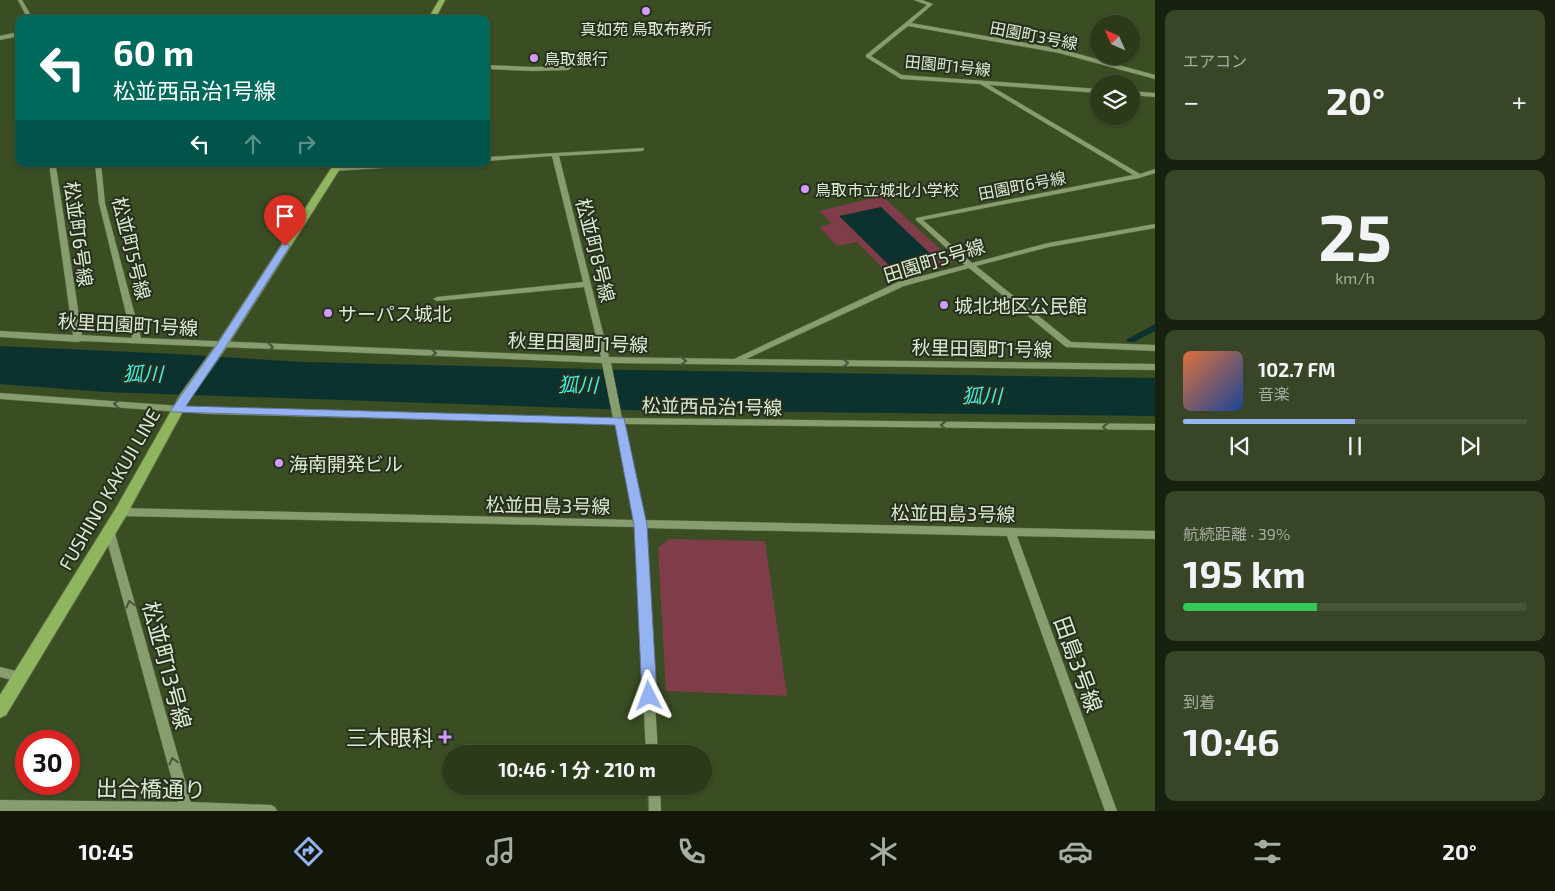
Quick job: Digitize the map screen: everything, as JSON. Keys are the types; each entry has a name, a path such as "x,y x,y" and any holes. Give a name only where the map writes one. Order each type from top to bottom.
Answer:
{"main road":[{"path":"433,15 442,0"},
{"name":"FUSHINO KAKUJI LINE","path":"0,710 121,512 181,404 335,167"}],"street":[{"path":"20,0 29,15"},
{"name":"田園町1号線","path":"916,0 931,4 868,56 902,77 1090,90"},
{"name":"田園町3号線","path":"907,24 1060,51 1155,77"},
{"path":"0,38 15,35"},
{"path":"490,67 532,70 568,68"},
{"path":"981,83 1139,176 1155,171"},
{"path":"1140,94 1155,95"},
{"path":"490,159 642,149"},
{"name":"松並町8号線","path":"555,154 607,362 640,525 652,745"},
{"name":"松並町6号線","path":"52,167 78,339"},
{"name":"松並町5号線","path":"98,167 102,203 138,340"},
{"name":"田園町6号線","path":"970,265 918,219 1139,176"},
{"name":"田園町5号線","path":"735,361 901,284 1048,245 1155,226"},
{"path":"970,265 1069,345 1155,348"},
{"path":"437,299 588,284"},
{"name":"秋里田園町1号線","path":"0,334 78,339 138,340 219,348 607,362 735,361 1155,367"},
{"name":"松並西品治1号線","path":"0,396 181,404 619,416 1155,427"},
{"name":"松並田島3号線","path":"121,512 1155,535"},
{"name":"松並町13号線","path":"109,530 187,809"},
{"name":"田島3号線","path":"1010,531 1111,811"},
{"path":"0,672 20,677"},
{"path":"654,795 655,811"},
{"name":"出合橋通り","path":"0,806 271,811"}],"shaded area":[{"path":"877,191 954,262 891,277 857,242 837,246 819,227 832,223 819,211 873,198 868,193"},
{"path":"669,539 765,541 787,696 666,691 658,548"}],"water":[{"path":"881,207 935,258 892,268 839,216"},
{"name":"狐川","path":"0,346 303,362 628,370 1155,378 1155,416 632,410 106,392 0,384"}],"waterway":[{"path":"1131,340 1155,327"}],"place":[{"name":"真如苑 鳥取布教所","path":"646,11"},
{"name":"鳥取銀行","path":"534,58"},
{"name":"鳥取市立城北小学校","path":"805,189"},
{"name":"城北地区公民館","path":"944,305"},
{"name":"サーパス城北","path":"328,313"},
{"name":"海南開発ビル","path":"279,463"},
{"name":"三木眼科","path":"445,737"}],"route":[{"path":"285,246 222,345 177,410 620,421 640,525 649,696"}]}
